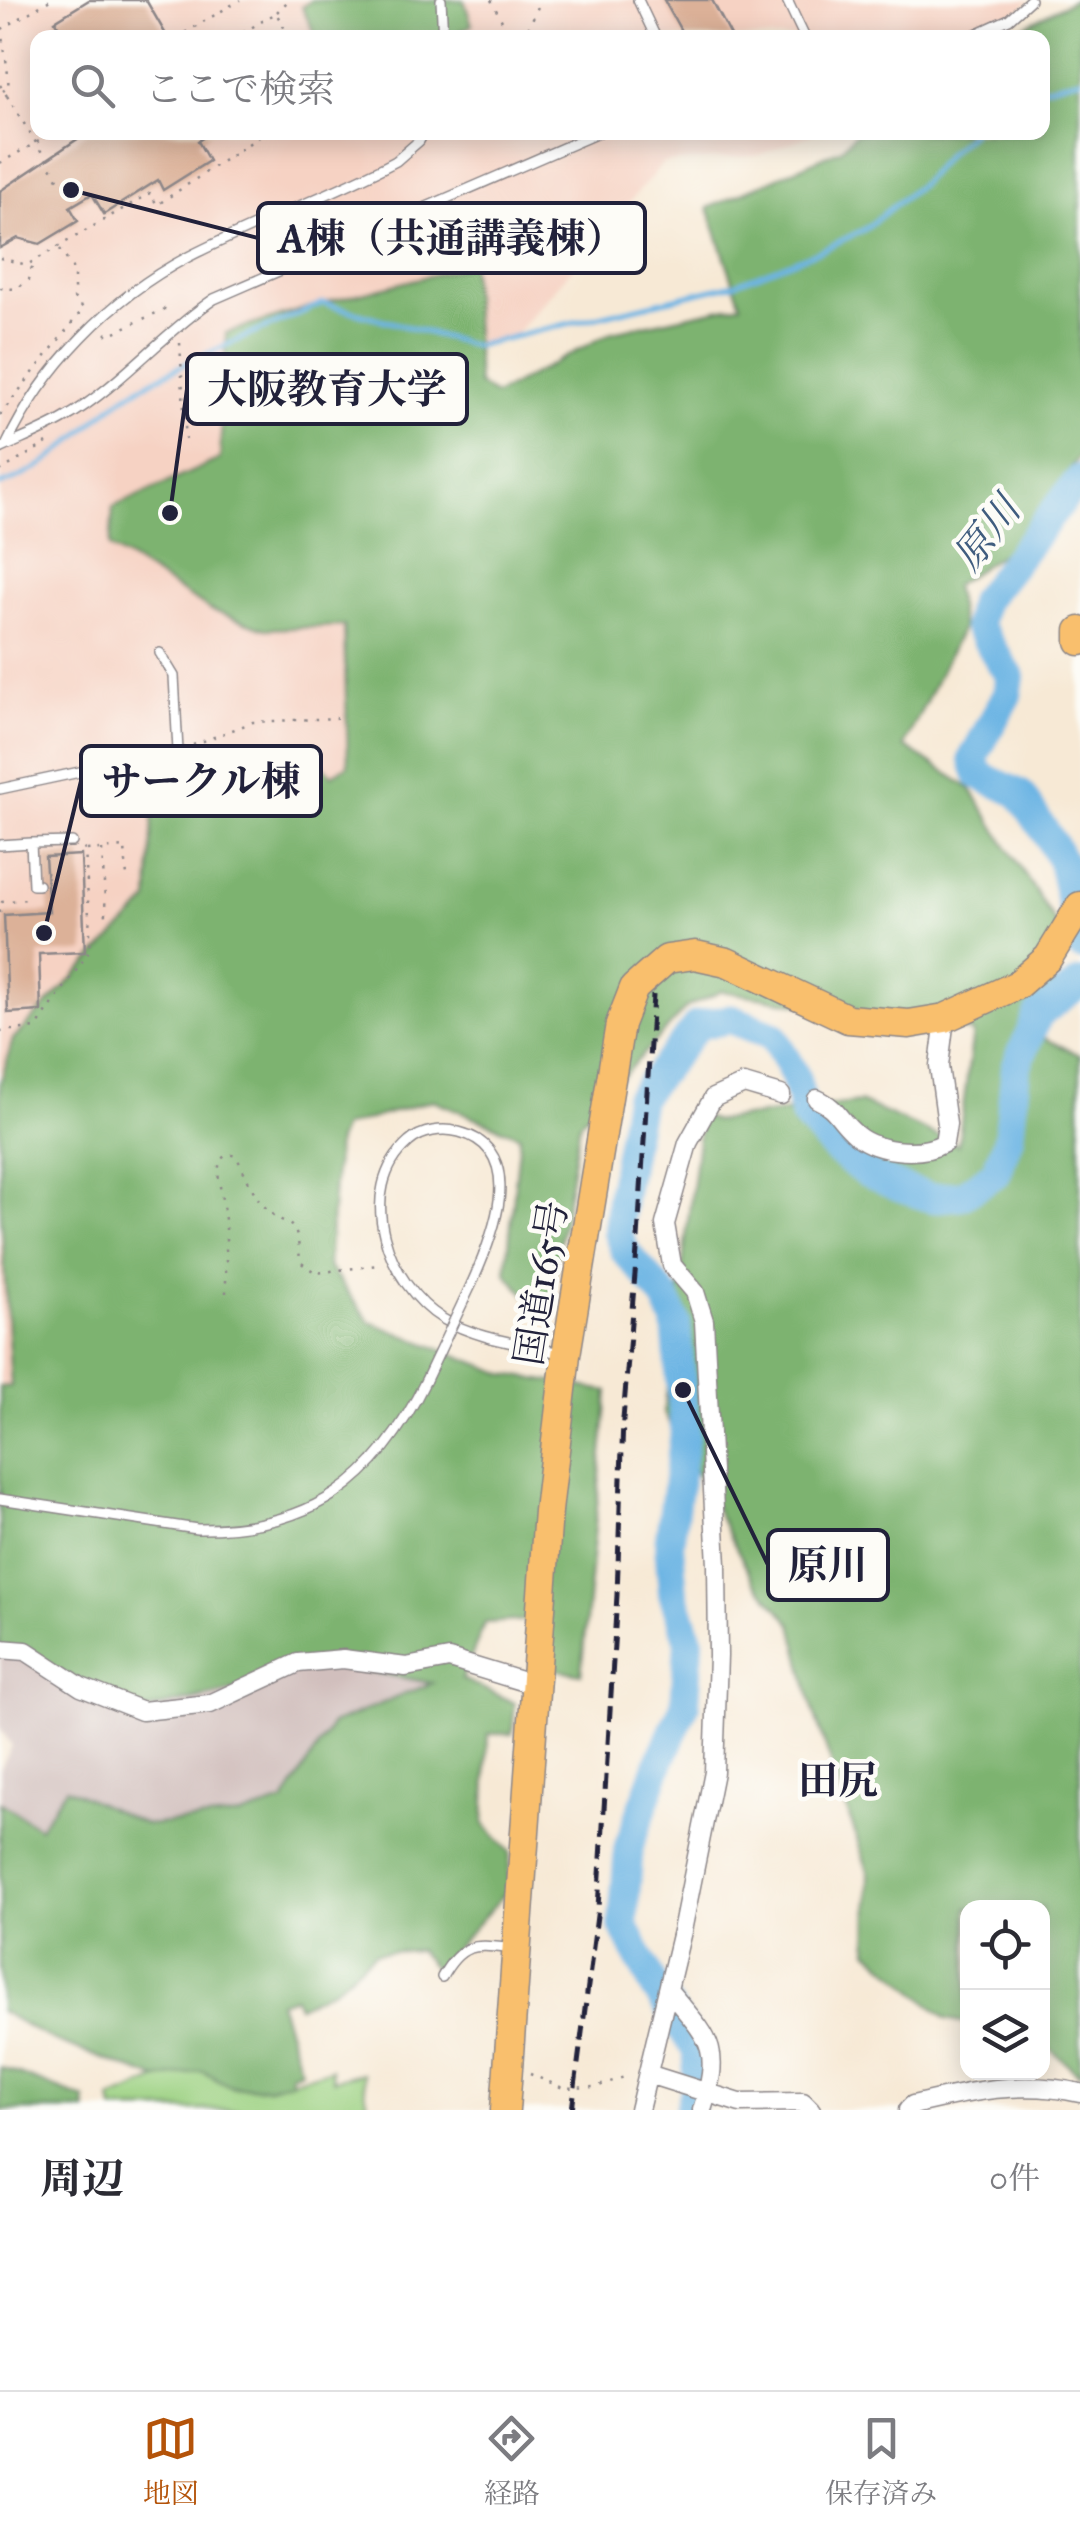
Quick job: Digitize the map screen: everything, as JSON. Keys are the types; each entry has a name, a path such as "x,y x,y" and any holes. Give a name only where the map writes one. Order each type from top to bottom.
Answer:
{"highway":[{"path":"1080,630 1080,641"},
{"name":"国道165号","path":"505,2110 534,1685 566,1355 620,1024 634,988 667,960 695,956 727,962 848,1019 908,1024 945,1018 1017,986 1048,958 1080,907"}],"street":[{"path":"817,1098 833,1106 854,1134 883,1146 906,1152 931,1151 944,1144 946,1124 938,1066 945,1018"},
{"path":"640,2110 714,1772 718,1656 704,1321 694,1292 672,1265 665,1224 688,1143 713,1098 744,1084 781,1095"},
{"path":"0,1649 26,1651 81,1687 142,1711 210,1704 310,1661 343,1659 406,1667 449,1659 534,1685"},
{"path":"668,1990 710,2045 714,2070 704,2102"},
{"path":"648,2074 704,2102 804,2102 812,2110"},
{"path":"908,2110 913,2105 1002,2086 1055,2088 1080,2094"}],"lane":[{"path":"441,0 443,30"},
{"path":"638,0 652,30"},
{"path":"786,0 800,30"},
{"path":"983,30 1009,18 1030,0"},
{"path":"3,447 60,360 136,290 187,258 396,161 420,140"},
{"path":"3,447 79,408 125,374 188,316 214,299 582,140"},
{"path":"0,789 178,751 174,676 160,653"},
{"path":"0,845 72,842"},
{"path":"31,844 36,885"},
{"path":"0,1499 197,1529 228,1530 286,1518 336,1494 370,1466 408,1418 426,1380 472,1283 492,1239 500,1198 498,1171 487,1148 470,1134 429,1131 409,1142 381,1191 381,1224 408,1288 442,1318 469,1332 566,1355"},
{"path":"442,1977 459,1952 472,1946 518,1950"}],"path":[{"path":"30,134 2,88 8,86 10,75 0,30 50,0"},
{"path":"189,30 240,0"},
{"path":"247,30 289,0"},
{"path":"491,0 507,30"},
{"path":"528,30 541,0"},
{"path":"276,13 286,30"},
{"path":"0,70 6,66"},
{"path":"34,140 59,180"},
{"path":"0,164 41,140"},
{"path":"0,258 27,265 150,192 157,205 254,140"},
{"path":"0,415 84,309 74,298 74,271 58,246"},
{"path":"0,288 16,289 29,280 34,261"},
{"path":"104,331 108,335 166,309 171,316"},
{"path":"180,348 186,442"},
{"path":"178,751 253,722 337,718"},
{"path":"72,842 85,850 124,847 126,878"},
{"path":"102,848 106,916"},
{"path":"0,1031 36,1028 91,949 85,850"},
{"path":"0,913 2,902 27,899 36,885"},
{"path":"226,1293 226,1226 218,1173 220,1160 228,1154 236,1156 265,1207 292,1224 299,1237 300,1262 316,1273 394,1262"},
{"path":"510,2066 563,2088 596,2087 622,2077 648,2074"}],"shaded area":[{"path":"0,0 1030,0 1009,19 985,30 30,30 30,140 798,140 759,155 663,163 514,336 475,346 337,400 348,765 332,775 153,813 149,901 14,1039 0,1084"},
{"path":"0,1196 11,1387 0,1388"},
{"path":"0,1649 310,1661 434,1683 332,1724 284,1802 241,1816 146,1825 67,1788 39,1828 0,1802 0,1769 12,1746 0,1728"}],"green space":[{"path":"311,0 464,0 472,25 463,30 313,30 302,7"},
{"path":"1073,0 1080,0 1080,455 1019,543 954,585 962,628 904,746 970,788 1064,936 1040,1036 1080,1055 1080,2075 1050,2049 1050,1900 960,1900 960,2022 946,2019 868,1950 869,1874 813,1710 792,1624 754,1581 664,1413 701,1116 715,1121 860,1102 958,1145 973,1032 722,991 687,1007 580,1122 547,1319 506,1273 520,1136 433,1100 343,1127 337,1141 328,1266 370,1322 505,1374 608,1391 581,1674 552,1669 529,1620 485,1623 462,1679 515,1703 512,1734 488,1734 484,1824 510,1852 508,1890 436,1970 418,1950 374,1953 335,1988 298,2006 294,1997 279,2002 301,2070 290,2074 292,2081 268,2087 232,2087 202,2071 158,2079 54,2041 0,2011 0,1802 39,1828 66,1788 146,1825 241,1816 284,1802 332,1724 432,1683 310,1661 253,1686 142,1711 42,1664 0,1649 0,1387 11,1386 0,1196 0,1084 13,1039 149,901 153,813 239,746 304,746 332,775 348,765 344,626 265,629 211,610 110,547 113,507 220,459 226,333 471,265 478,384 495,395 612,332 741,304 708,208 841,149 849,140 1050,140 1050,30 1018,30"},
{"path":"0,2067 85,2099 86,2110 0,2110"},
{"path":"331,2069 333,2080 363,2073 368,2110 113,2110 111,2099 158,2079 201,2071 232,2088 269,2087"}],"building":[{"path":"89,0 146,0 163,30 60,30 55,21"},
{"path":"664,0 712,0 728,30 681,30"},
{"path":"76,140 200,140 209,161 163,190 158,180 104,214 92,194 70,207 78,221 40,244 18,238 0,248 0,191"},
{"path":"81,855 85,952 39,954 41,1011 8,1013 4,915 49,912 45,857"}],"waterway":[{"path":"1050,86 1080,78"},
{"path":"0,485 41,465 139,388 323,303 475,346 734,284 865,229 923,182 963,140"},
{"name":"原川","path":"1080,479 982,602 978,626 1010,677 1007,695 973,758 979,775 1020,794 1048,836 1062,861 1080,946"},
{"name":"原川","path":"689,2110 697,2079 697,2051 654,1986 623,1925 629,1846 685,1705 689,1641 673,1593 669,1544 685,1433 676,1322 665,1297 625,1251 618,1233 639,1098 698,1025 731,1019 773,1036 795,1076 805,1115 836,1150 865,1172 901,1188 932,1198 962,1195 996,1173 1009,1136 1016,1067 1038,1015 1080,983"}],"railway":[{"path":"572,2110 598,1908 623,1419 653,995"}],"place":[{"name":"A棟（共通講義棟）","path":"71,190"},
{"name":"大阪教育大学","path":"170,513"},
{"name":"サークル棟","path":"44,933"},
{"name":"原川","path":"683,1390"}],"district":[{"name":"田尻","path":"838,1780"}]}
